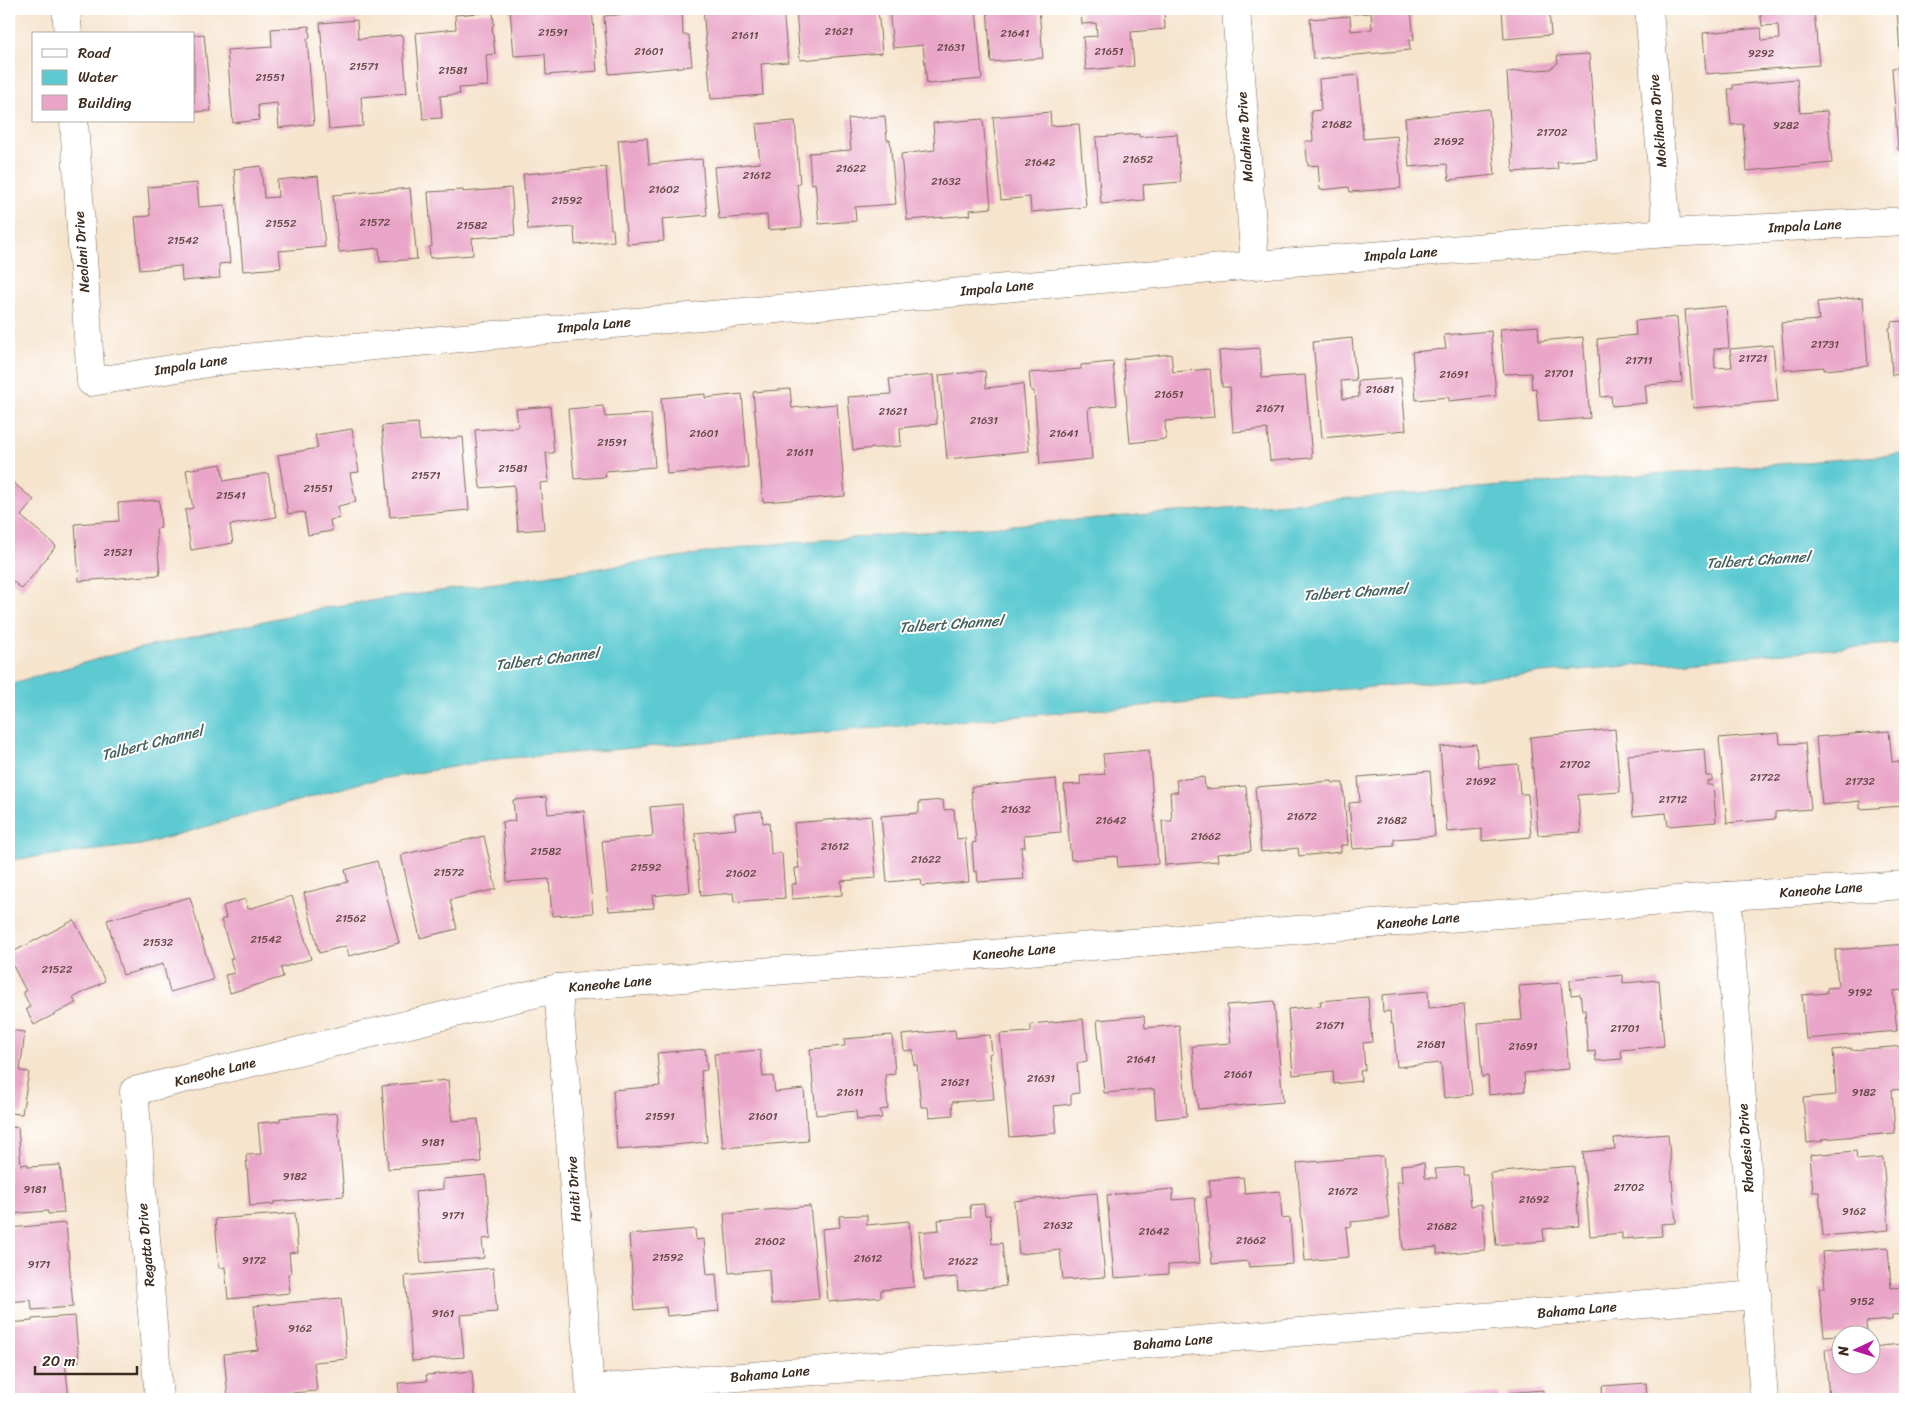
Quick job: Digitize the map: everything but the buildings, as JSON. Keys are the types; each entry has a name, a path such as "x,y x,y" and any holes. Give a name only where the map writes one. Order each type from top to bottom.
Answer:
{"street":[{"path":"66,9 68,32"},
{"name":"Malahine Drive","path":"1236,9 1255,265"},
{"name":"Mokihana Drive","path":"1649,9 1667,234"},
{"name":"Neolani Drive","path":"74,122 91,382"},
{"name":"Impala Lane","path":"91,382 233,358 1255,265 1667,234 1905,221"},
{"name":"Kaneohe Lane","path":"134,1091 558,988 1727,896 1905,885"},
{"name":"Rhodesia Drive","path":"1727,896 1764,1399"},
{"name":"Haiti Drive","path":"558,988 590,1389"},
{"name":"Regatta Drive","path":"134,1091 159,1399"},
{"name":"Bahama Lane","path":"590,1389 1757,1295"}],"water":[{"name":"Talbert Channel","path":"1905,454 1905,643 499,759 364,782 141,845 9,860 9,684 123,652 328,607 761,545"}]}
